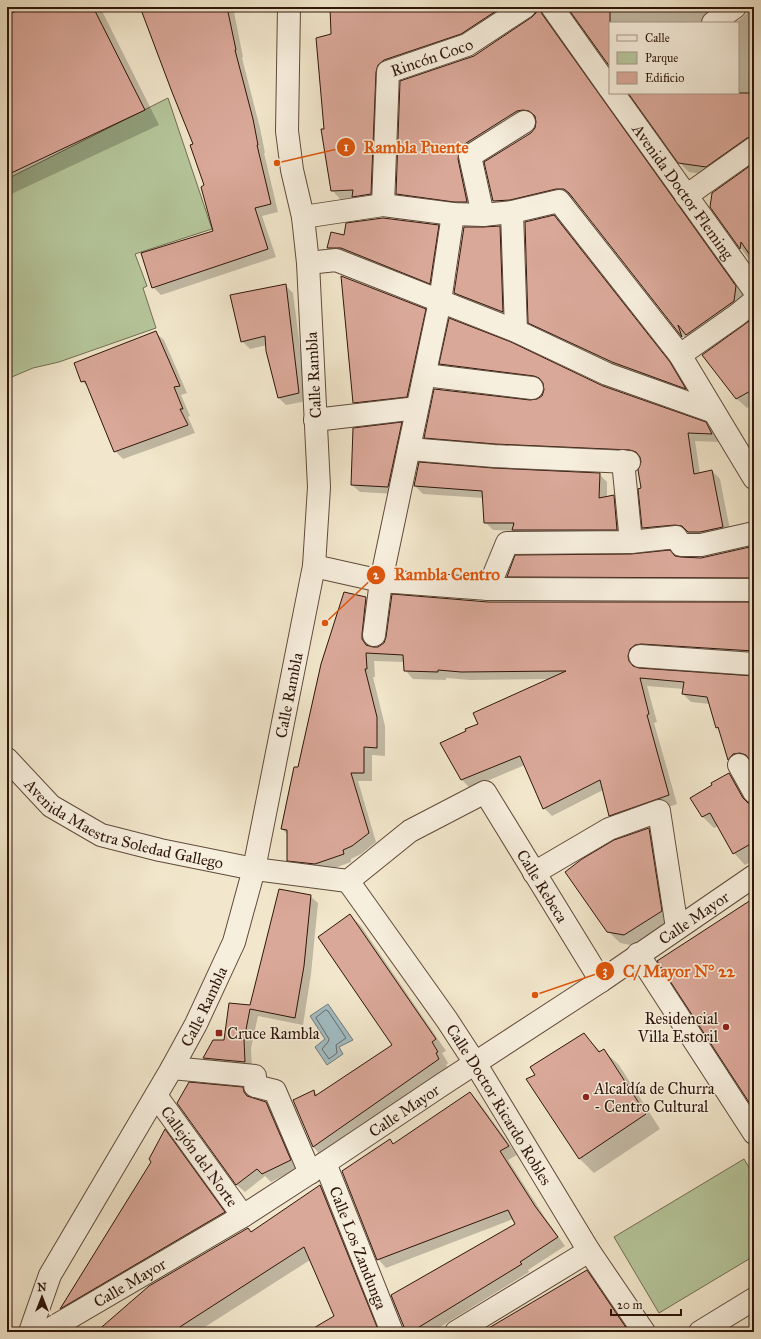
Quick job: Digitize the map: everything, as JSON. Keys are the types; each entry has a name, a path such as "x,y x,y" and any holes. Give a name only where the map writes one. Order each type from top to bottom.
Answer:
{"street":[{"name":"Calle Rambla","path":"30,1332 50,1275 157,1097 196,1024 234,942 254,869 314,566 319,487 308,263 303,217 292,170 287,131 289,7"},
{"name":"Rincón Coco","path":"383,205 388,72 467,44 525,7"},
{"name":"Avenida Doctor Fleming","path":"552,7 609,86"},
{"path":"714,22 735,7"},
{"name":"Avenida Doctor Fleming","path":"614,94 754,290"},
{"path":"483,216 470,156 524,122"},
{"path":"686,196 754,148"},
{"path":"303,217 383,205 453,214 483,216 512,212 559,201 680,355 754,478"},
{"path":"512,212 516,331"},
{"path":"374,635 381,581 440,301 453,214"},
{"path":"308,263 336,260 516,331 606,374 714,412"},
{"path":"680,355 737,315 754,301"},
{"path":"425,375 532,388"},
{"path":"315,420 417,408"},
{"path":"409,449 494,456 626,462 631,542"},
{"path":"488,589 507,543 631,542 676,537 681,545 701,545 754,533"},
{"path":"314,566 381,581 488,589 754,590"},
{"path":"640,656 754,664"},
{"name":"Avenida Maestra Soledad Gallego","path":"7,759 50,806 101,835 160,850 254,869 348,881"},
{"path":"739,765 754,792"},
{"name":"Calle Rebeca","path":"348,881 410,831 485,792 601,981"},
{"path":"534,872 609,829 659,811 677,928"},
{"name":"Calle Mayor","path":"45,1332 243,1216 318,1168 601,981 638,954 754,876"},
{"name":"Calle Doctor Ricardo Robles","path":"348,881 443,1014 475,1063 589,1251 644,1332"},
{"path":"638,954 747,1106 754,1132"},
{"name":"Calle Los Zandunga","path":"172,1068 255,1076 255,1086 275,1091 318,1168 392,1332"},
{"name":"Callejón del Norte","path":"157,1097 243,1216"},
{"path":"456,1332 589,1251"},
{"path":"700,1332 754,1299"}],"green space":[{"path":"168,98 212,229 135,254 147,286 143,288 156,328 59,362 33,368 7,379 7,244 9,243 7,239 7,179"},
{"path":"744,1159 754,1176 754,1256 659,1313 614,1237"}],"water":[{"path":"328,1004 353,1040 339,1047 343,1054 327,1065 315,1047 325,1039 310,1016"}],"building":[{"path":"25,7 93,7 145,110 7,175 7,15"},
{"path":"140,7 227,7 235,50 253,119 257,145 271,204 255,208 268,249 152,288 141,253 213,231 201,187 204,185 190,145 193,144"},
{"path":"330,7 502,7 461,34 384,60 378,65 376,72 371,194 352,197 353,190 331,191 321,129 324,129 316,38 331,34"},
{"path":"537,7 540,7 542,14 736,286 734,301 686,335 678,325 682,337 569,193 564,189 556,189 510,200 493,201 484,162 531,133 535,128 536,122 535,116 529,111 517,111 463,145 459,151 458,159 467,202 454,202 396,194 400,81 474,56 532,17 536,13"},
{"path":"567,7 610,7 609,66"},
{"path":"754,93 754,136 747,138 706,167 678,163 629,94"},
{"path":"754,163 754,261 741,242 740,249 710,207 712,193"},
{"path":"554,215 670,362 686,389 612,362 528,323 525,222"},
{"path":"383,218 439,225 430,284 341,248 327,248 331,232 344,235 346,223"},
{"path":"500,226 503,312 454,293 464,227"},
{"path":"341,276 426,309 407,397 353,403"},
{"path":"286,284 299,393 278,398 266,351 265,336 241,342 230,295"},
{"path":"449,318 511,342 603,386 706,422 712,434 688,433 694,474 712,470 723,527 700,532 688,532 682,526 675,525 642,528 638,489 641,488 638,470 641,462 640,457 636,452 630,450 495,444 424,438 434,389 530,400 537,399 542,396 544,390 543,383 539,378 534,376 439,364"},
{"path":"752,319 754,320 754,389 736,399 702,355"},
{"path":"156,331 180,386 174,387 183,409 180,409 188,425 114,452 85,381 81,382 74,363"},
{"path":"402,422 388,487 351,485 353,428"},
{"path":"419,462 493,468 600,473 599,498 614,495 617,530 512,530 514,523 484,523 482,491 414,486"},
{"path":"754,546 754,578 507,577 515,555 631,554 670,550 675,556 701,558"},
{"path":"344,592 366,597 362,639 366,645 373,647 378,647 384,643 392,594 488,602 754,602 754,651 641,644 635,645 630,649 628,656 629,661 633,666 639,668 754,676 754,766 746,755 740,753 733,754 728,760 718,727 716,728 707,697 682,694 684,682 640,678 649,714 647,715 669,795 609,816 600,780 543,809 520,756 461,780 440,743 466,731 465,729 478,724 473,713 566,671 404,671 403,655 366,653 367,669 365,669 377,717 377,748 364,747 364,773 351,773 369,833 352,846 343,850 344,854 315,864 287,861 287,830 281,829 294,767 298,767 321,664"},
{"path":"729,773 743,798 748,803 754,804 754,842 733,854 710,813 702,817 690,798 712,785 711,783"},
{"path":"649,828 662,911 624,935 607,932 565,872 582,859 614,840"},
{"path":"279,889 311,895 304,966 295,1018 250,1009 244,1040 245,1062 203,1058 213,1040 224,1040 229,1003 250,1005"},
{"name":"Residencial Villa Estoril","path":"754,898 754,1110 657,961"},
{"path":"350,914 436,1039 432,1042 438,1052 436,1053 439,1059 313,1147 293,1100 314,1090 315,1096 392,1045 318,937"},
{"name":"Alcaldía de Churra - Centro Cultural","path":"584,1033 599,1052 604,1049 646,1114 579,1159 526,1079 535,1075 530,1067"},
{"path":"189,1082 243,1087 247,1096 266,1102 291,1160 262,1174 257,1169 236,1185 177,1103"},
{"path":"470,1092 509,1146 500,1151 535,1206 558,1237 520,1262 522,1264 411,1332 404,1332 404,1327 391,1295 515,1224 508,1210 377,1260 342,1171 390,1139 393,1144"},
{"path":"165,1129 225,1212 60,1309 151,1162 149,1159"},
{"path":"320,1185 379,1332 307,1332 334,1316 304,1247 172,1332 96,1332 149,1286 248,1228 251,1232"},
{"path":"587,1270 629,1332 482,1332"}],"place":[{"name":"Rambla Puente","path":"277,163"},
{"name":"Rambla Centro","path":"325,623"},
{"name":"C/ Mayor N° 22","path":"535,995"},
{"name":"Residencial Villa Estoril","path":"726,1027"},
{"name":"Cruce Rambla","path":"219,1033"},
{"name":"Alcaldía de Churra - Centro Cultural","path":"586,1097"}]}
